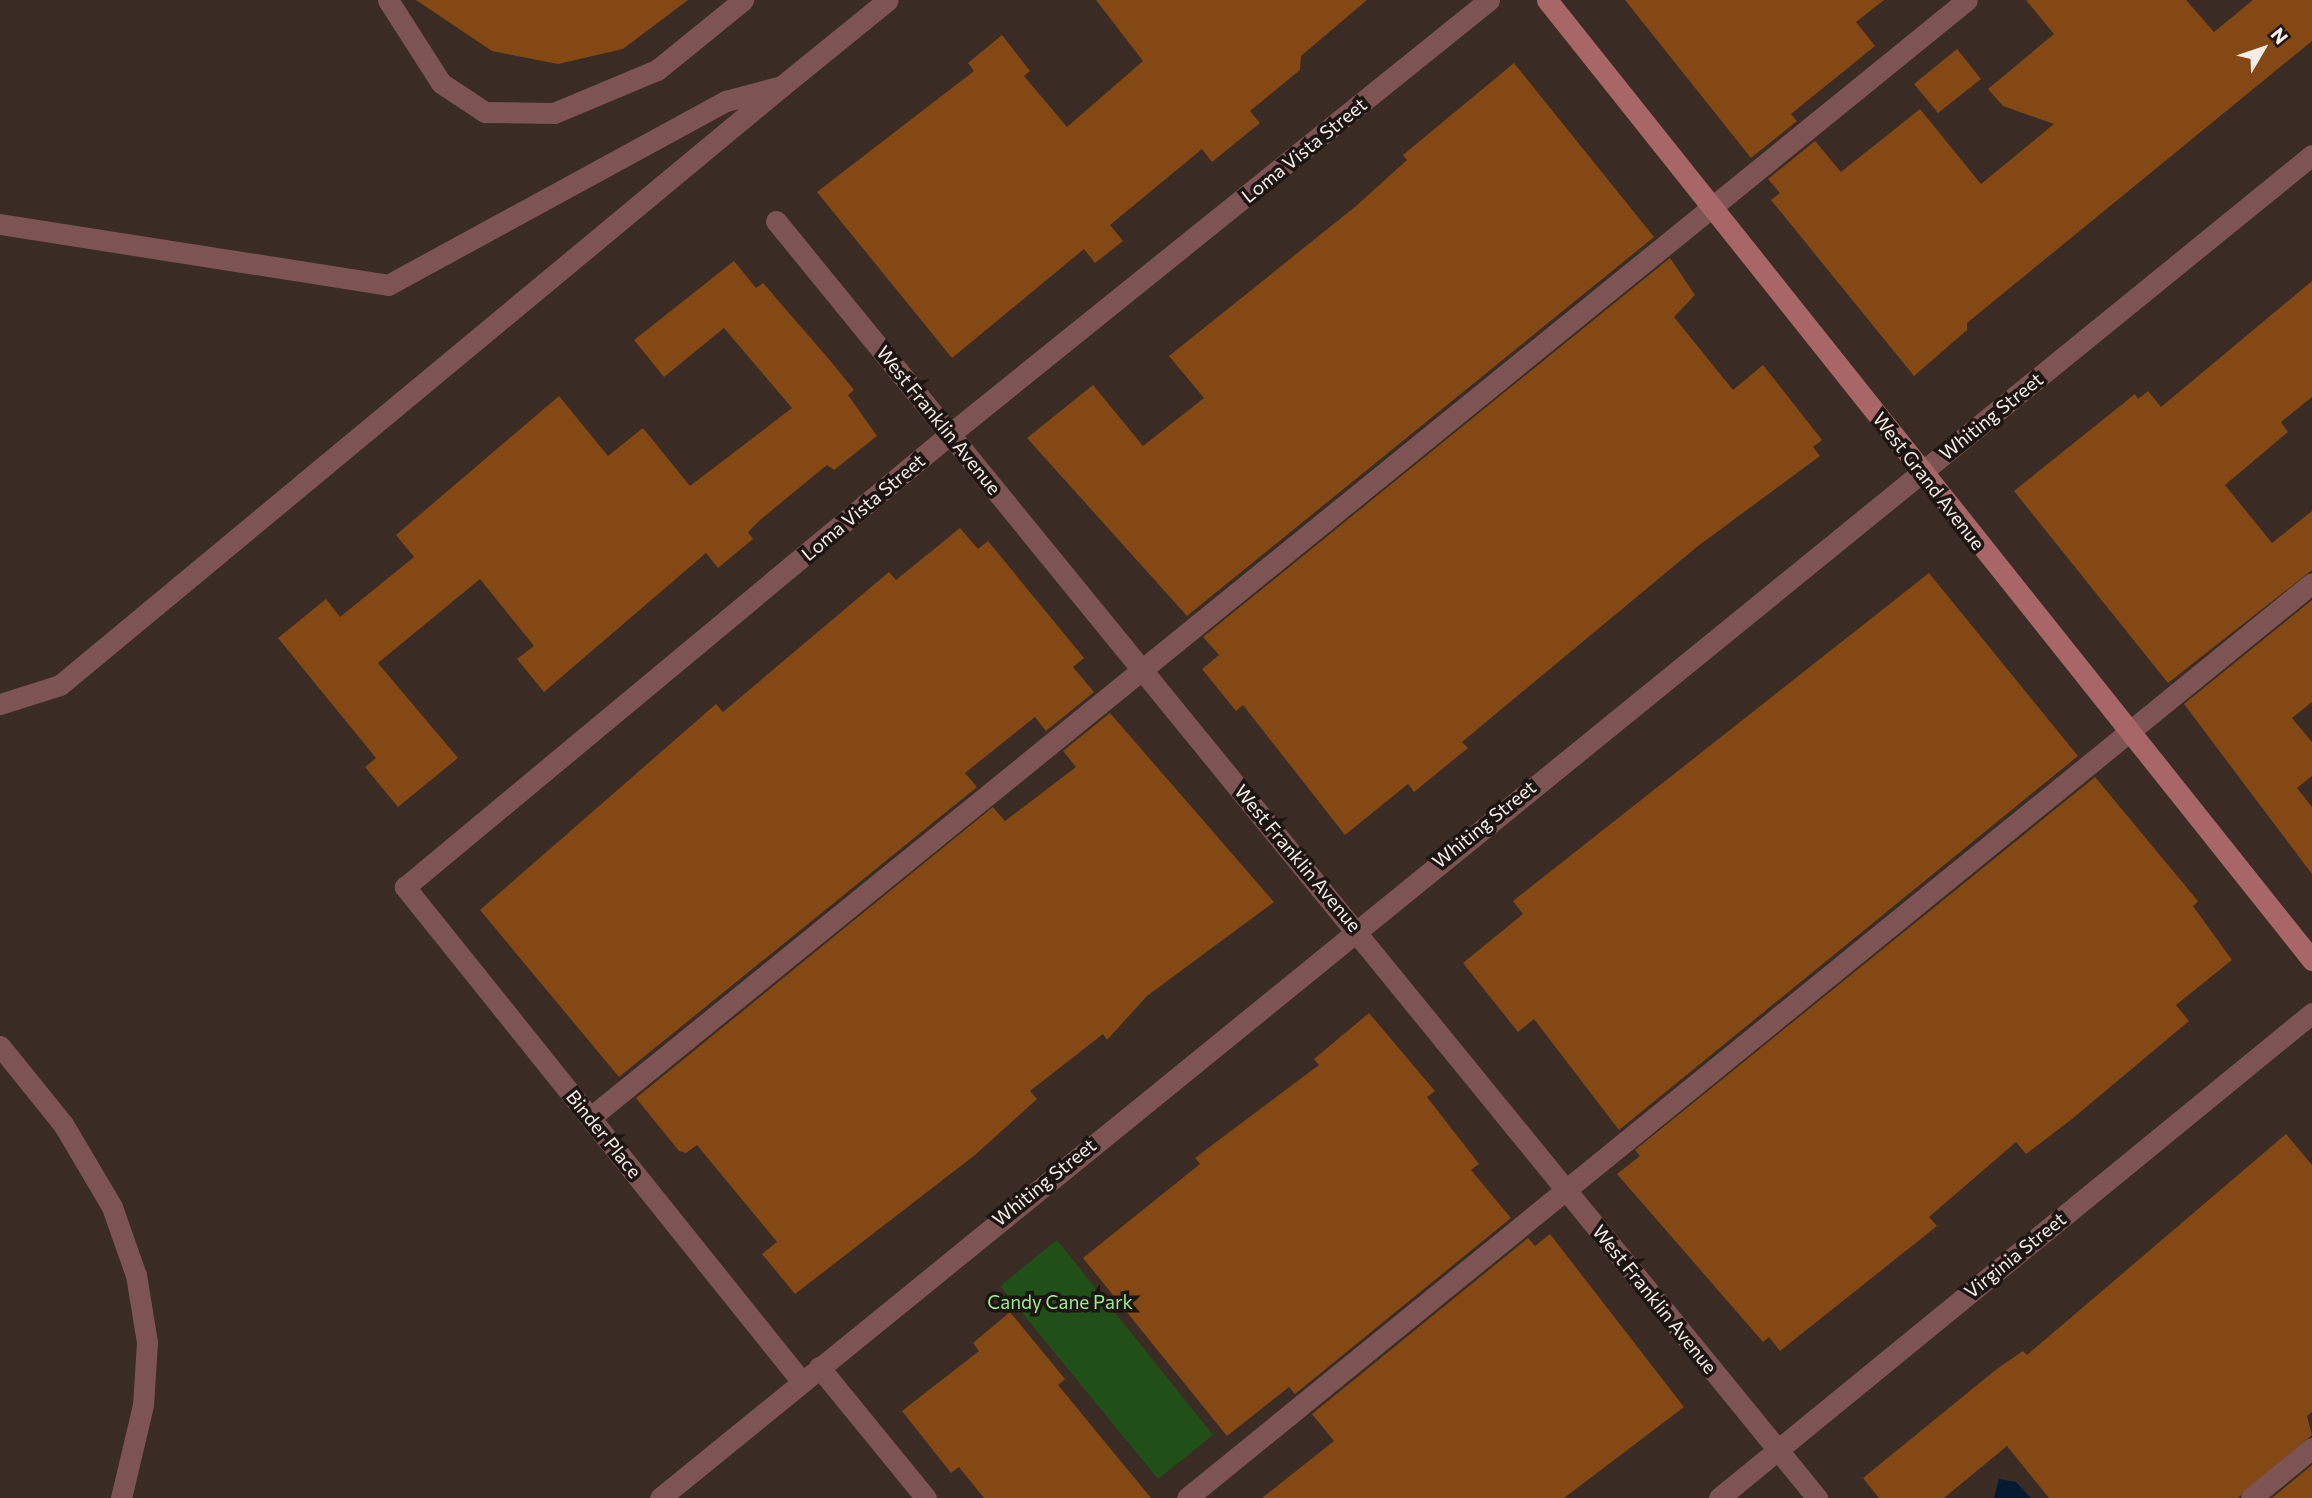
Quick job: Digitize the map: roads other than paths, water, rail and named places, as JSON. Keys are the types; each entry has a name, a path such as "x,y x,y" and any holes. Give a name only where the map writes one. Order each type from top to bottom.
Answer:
{"main road":[{"name":"West Grand Avenue","path":"1547,0 2312,960"}],"street":[{"path":"388,0 441,83 485,112 554,113 657,70 743,0"},
{"path":"0,704 60,685 888,0"},
{"name":"Loma Vista Street","path":"405,887 950,434 1489,0"},
{"path":"591,1117 1144,673 1967,0"},
{"path":"0,225 388,285 726,101 782,86"},
{"name":"Whiting Street","path":"660,1498 1356,928 2312,155"},
{"name":"West Franklin Avenue","path":"776,221 1144,673 1356,928 1817,1498"},
{"path":"1187,1498 2312,583"},
{"name":"Binder Place","path":"405,887 802,1382"},
{"name":"Virginia Street","path":"1719,1498 2312,1013"},
{"path":"0,1046 64,1124 112,1206 136,1275 147,1342 144,1392 121,1498"},
{"path":"819,1367 926,1498"},
{"path":"2251,1498 2312,1448"}],"water":[{"path":"1999,1479 2016,1482 2031,1498 1994,1498"}],"park label":[{"name":"Candy Cane Park","path":"1060,1302"}]}
